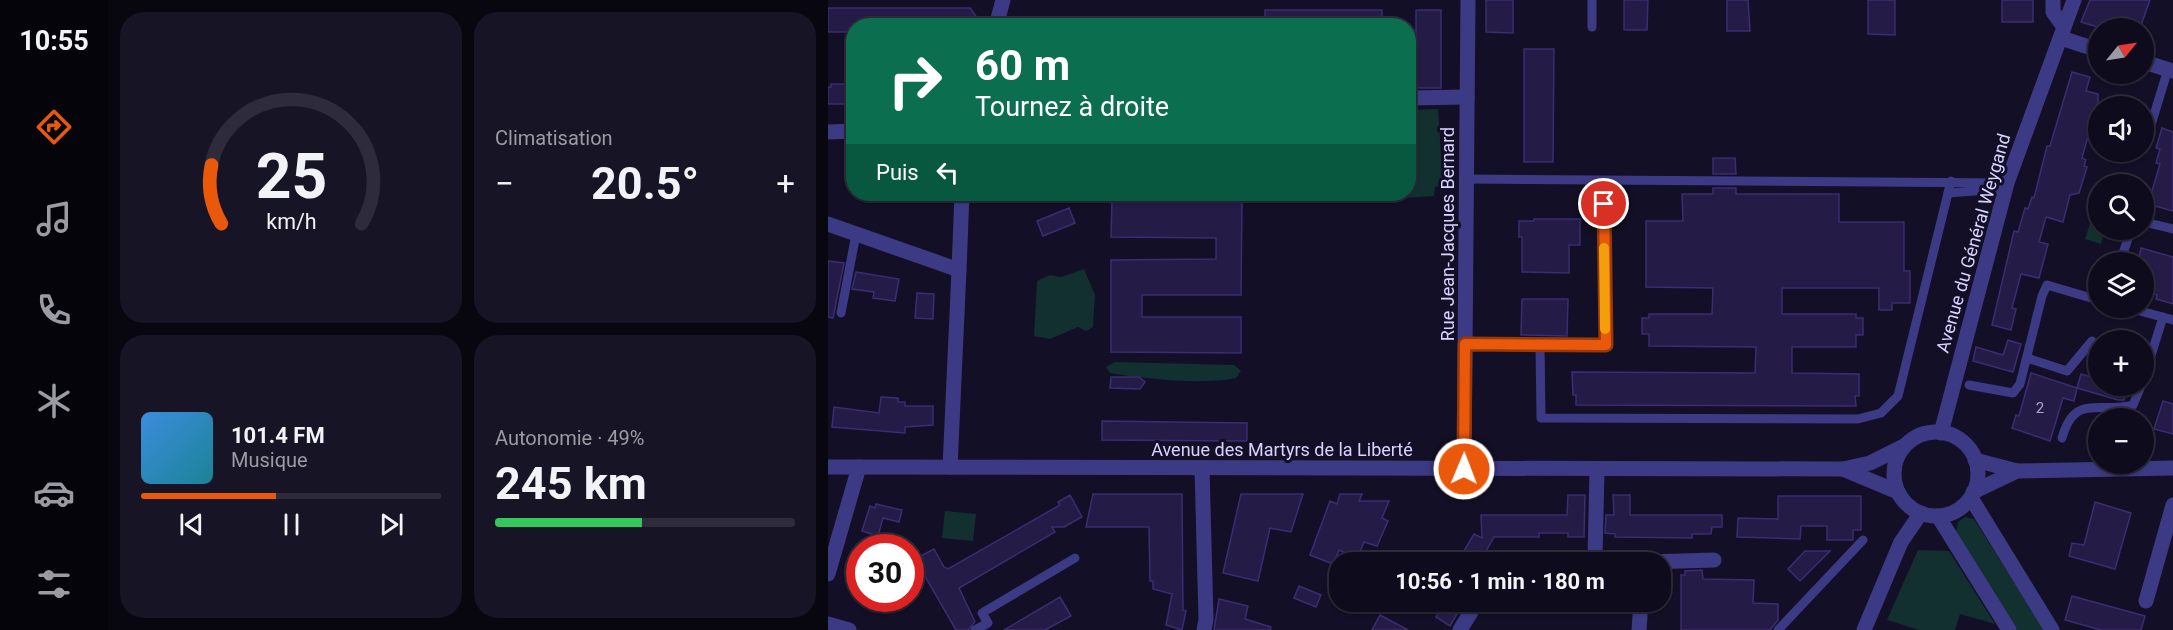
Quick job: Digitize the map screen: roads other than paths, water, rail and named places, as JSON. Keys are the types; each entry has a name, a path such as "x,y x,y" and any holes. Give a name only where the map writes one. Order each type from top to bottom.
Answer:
{"street":[{"path":"998,18 1004,0"},
{"name":"Rue Jean-Jacques Bernard","path":"1464,469 1468,0"},
{"path":"2053,0 2053,12 2062,32 2088,45"},
{"name":"Avenue du Général Weygand","path":"1941,433 2005,188 2074,0"},
{"path":"2154,66 2170,70"},
{"path":"1416,98 1467,97"},
{"path":"828,132 846,131"},
{"path":"950,467 962,201"},
{"path":"828,224 959,270"},
{"path":"2018,471 1972,495 1953,513 1938,516 1921,513 1909,507 1898,492 1895,467 1904,446 1927,433 1941,433 1962,442 1975,460 1978,472 1972,495 2052,630"},
{"name":"Avenue des Martyrs de la Liberté","path":"829,464 859,467 1843,470 1870,463 1904,446"},
{"path":"1975,460 2018,471 2173,468"},
{"path":"828,573 859,467"},
{"path":"1202,468 1206,620 1204,630"},
{"path":"1597,470 1602,552"},
{"name":"Avenue des Martyrs de la Liberté","path":"1843,470 1898,492"},
{"path":"2146,601 2173,505"},
{"path":"1864,630 1901,542 1921,513"},
{"path":"1938,516 2008,630"},
{"path":"1671,561 1714,560"},
{"path":"1460,630 1471,612"},
{"path":"1639,630 1640,612"},
{"path":"828,624 849,630"}],"lane":[{"path":"1592,0 1592,27"},
{"path":"2154,116 2170,70"},
{"path":"1466,179 1951,181 2005,188"},
{"path":"1465,344 1606,345 1603,181"},
{"path":"1540,344 1541,418 1858,419 1881,413 1898,396 1951,181"},
{"path":"1948,193 2005,188"},
{"path":"2154,224 2173,229"},
{"path":"841,314 856,234"},
{"path":"1969,385 2013,393 2020,384 2047,285 2088,297"},
{"path":"2154,315 2173,320"},
{"path":"2154,346 2163,317"},
{"path":"2026,358 2067,371 2088,346"},
{"path":"2062,438 2067,420 2073,412 2085,408 2116,409 2133,405 2137,396"},
{"path":"1778,630 1863,540"},
{"path":"975,630 987,623 982,613 1075,558"}]}
